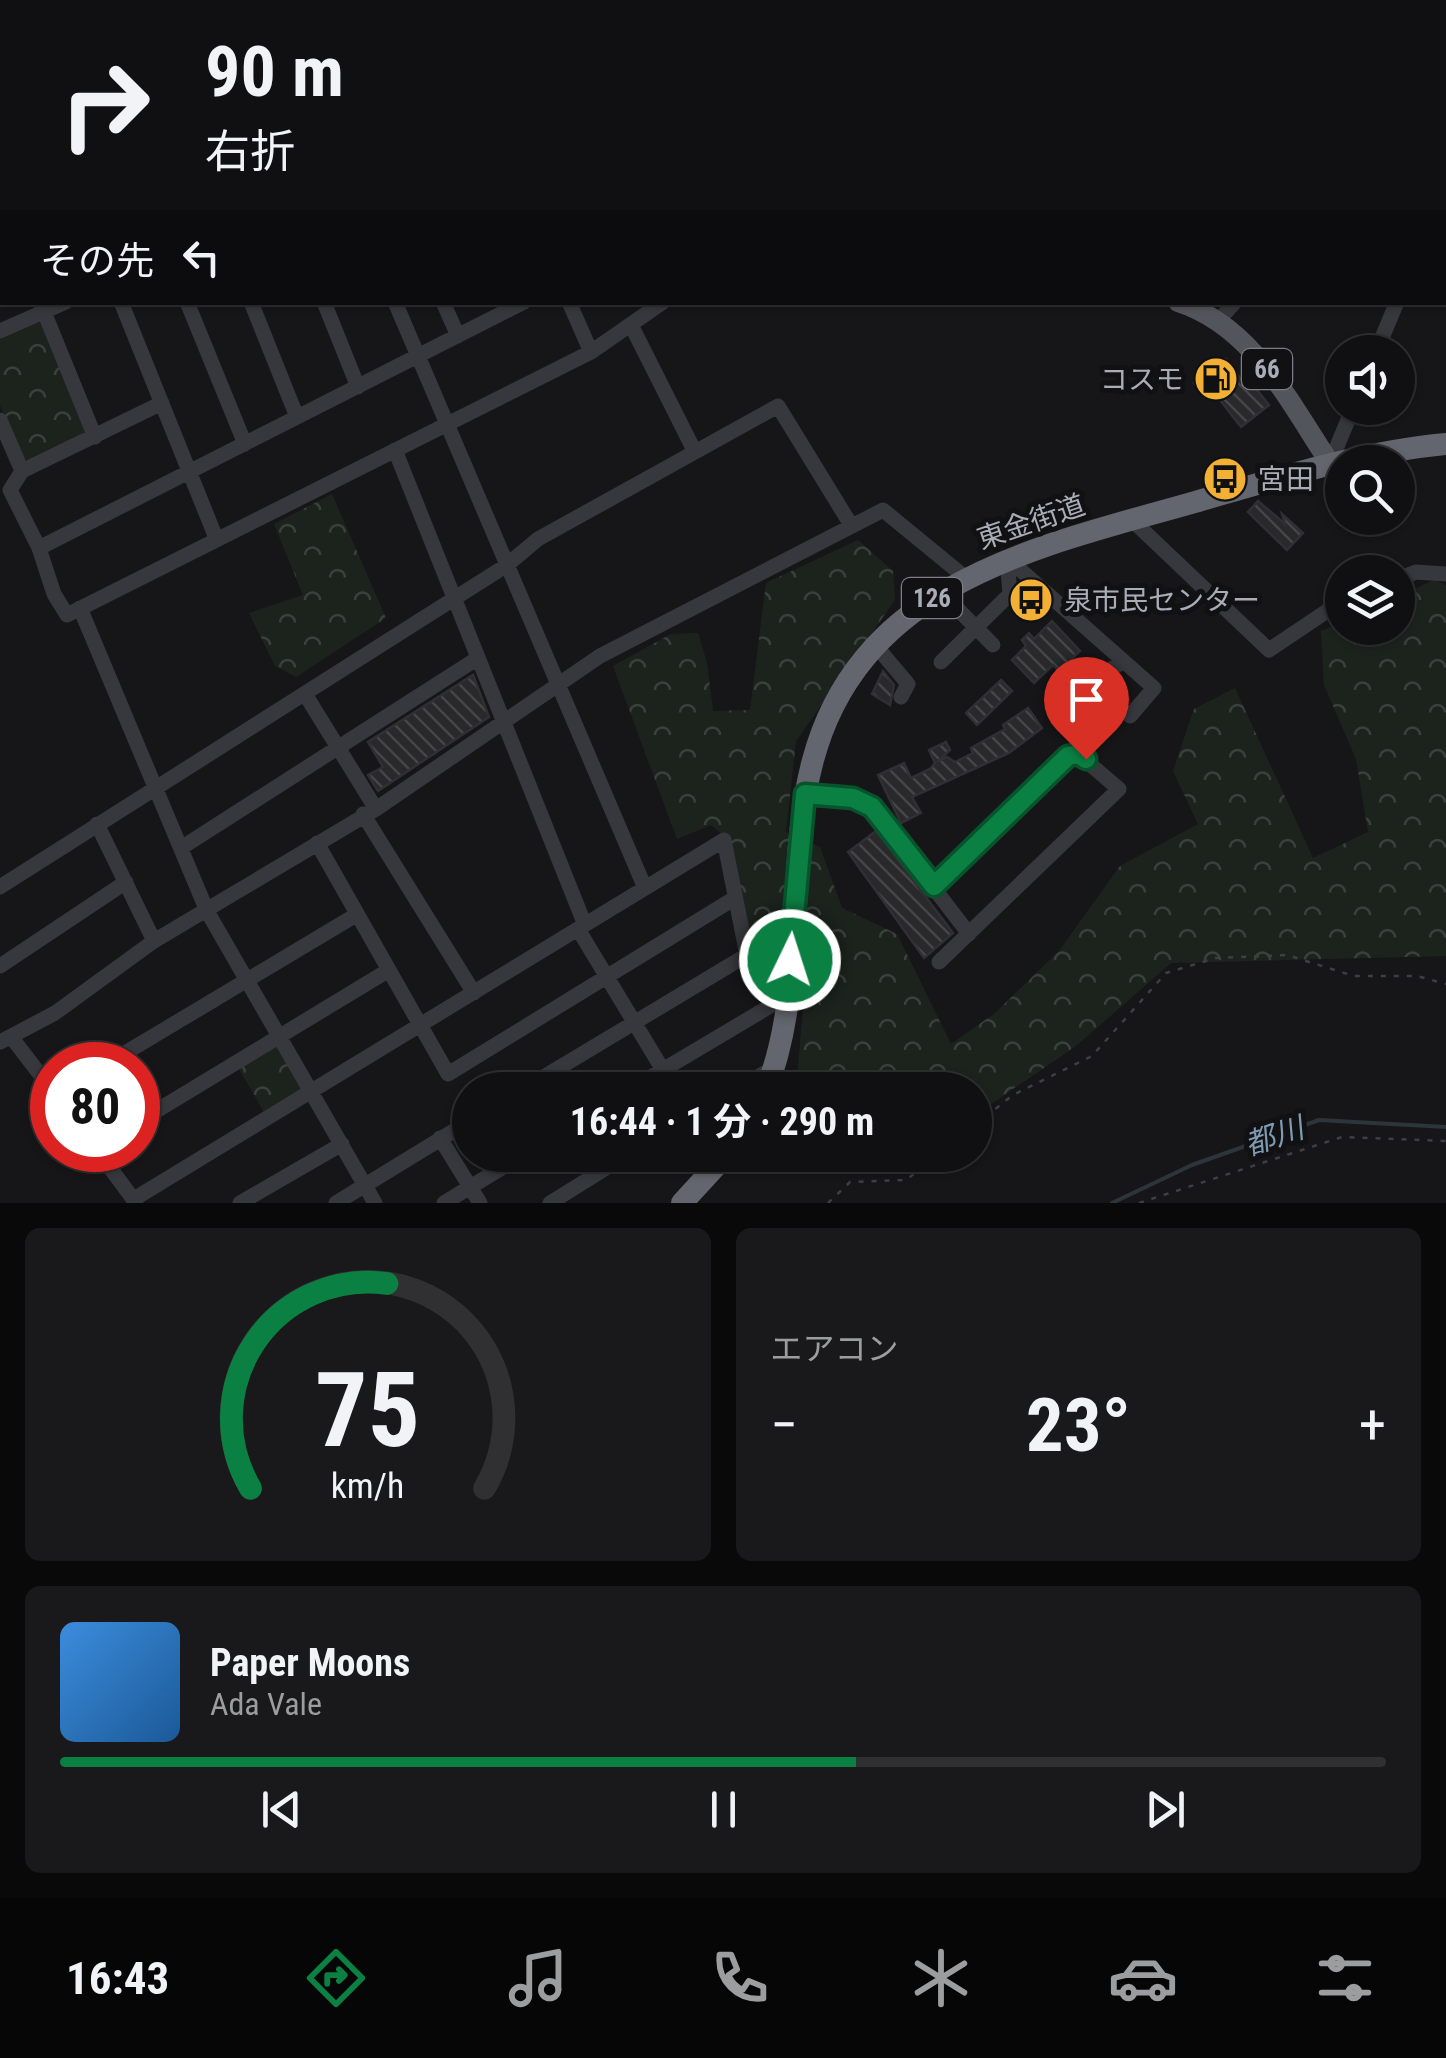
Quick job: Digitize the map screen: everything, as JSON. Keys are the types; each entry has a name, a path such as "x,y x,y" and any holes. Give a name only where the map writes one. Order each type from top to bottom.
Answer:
{"highway":[{"name":"東金街道","path":"1415,449 1446,444"},
{"name":"東金街道","path":"773,1072 787,996 805,794 828,721 876,646 941,592 1007,558 1325,464"},
{"path":"682,1203 708,1172"}],"main road":[{"name":"66","path":"1184,305 1218,321 1267,368 1325,455"}],"street":[{"path":"122,305 216,538"},
{"path":"188,305 245,444"},
{"path":"252,305 297,417"},
{"path":"325,305 358,386"},
{"path":"396,305 646,888"},
{"path":"444,305 458,336"},
{"path":"38,548 517,305"},
{"path":"569,305 591,352"},
{"path":"162,403 22,471 10,490 67,614 591,352 659,305"},
{"path":"1218,321 1232,305"},
{"path":"1383,335 1396,305"},
{"path":"0,331 42,307 95,436"},
{"path":"632,325 695,452"},
{"path":"0,887 507,565 538,539 778,406 851,526"},
{"path":"0,420 22,471"},
{"path":"395,450 581,927 662,1070"},
{"path":"30,1066 6,1040 56,1014 154,941 369,812 630,640 883,510 966,578"},
{"path":"1132,520 1269,650 1325,612"},
{"path":"941,662 1010,594 1007,558"},
{"path":"1007,558 1123,661"},
{"path":"1415,572 1446,574"},
{"path":"941,592 993,645"},
{"path":"80,608 206,912 375,1203"},
{"path":"876,646 908,684 901,696"},
{"path":"181,848 478,658"},
{"path":"305,694 474,994"},
{"path":"934,886 1068,756 1078,754 1119,789 940,962"},
{"path":"805,794 853,798 872,807 969,934"},
{"path":"97,824 154,941"},
{"path":"113,1172 135,1201 724,840 746,955 553,1072"},
{"path":"317,843 448,1074 735,898"},
{"path":"0,966 126,882"},
{"path":"144,1042 356,915"},
{"path":"160,1109 389,970"},
{"path":"659,1072 787,996"},
{"path":"767,1072 775,1067"},
{"path":"336,1203 452,1131"},
{"path":"440,1138 480,1203"},
{"path":"240,1203 342,1144"},
{"path":"444,1203 496,1172"},
{"path":"550,1203 600,1172"}],"path":[{"path":"992,1111 1013,1094 1092,1056 1166,973 1216,958 1286,954 1354,976 1417,976 1446,984"},
{"path":"1139,1203 1342,1137 1446,1140"},
{"path":"828,1203 850,1182 906,1180 916,1172"}],"green space":[{"path":"37,322 46,326 88,428 83,438 29,461 21,457 0,405 0,337"},
{"path":"332,494 386,618 296,677 275,666 249,613 303,595 274,524"},
{"path":"858,540 893,571 895,600 796,741 786,832 820,847 842,908 897,934 951,1044 995,1013 1059,951 1120,866 1198,824 1173,771 1194,709 1235,688 1313,858 1368,832 1356,759 1324,685 1321,631 1325,629 1325,645 1415,645 1415,589 1434,580 1446,585 1446,956 1171,963 1076,1046 992,1103 992,1072 798,1072 807,963 769,952 752,969 732,842 711,825 677,839 613,666 671,634 698,633 707,663 713,711 750,710 766,583"},
{"path":"280,1042 307,1089 265,1114 238,1067"}],"building":[{"path":"1226,359 1245,385 1250,381 1269,405 1241,427 1213,391 1204,397 1194,383"},
{"path":"1258,501 1285,524 1282,514 1303,533 1287,550 1248,512"},
{"path":"1052,621 1080,651 1059,671 1053,665 1034,683 1012,660 1026,646 1022,640 1029,633 1034,639"},
{"path":"883,671 894,685 890,705 872,694"},
{"path":"473,675 489,717 378,791 368,775 383,767 368,742"},
{"path":"1001,680 1012,691 977,725 966,713"},
{"path":"1028,708 1042,728 1009,753 912,797 921,813 901,823 878,775 904,763 911,778 930,769 935,763 929,750 946,742 950,750 937,762 947,757 955,762 973,753 971,748 1005,729 1003,725"},
{"path":"876,831 953,933 924,958 848,852"}],"waterway":[{"name":"都川","path":"1112,1203 1192,1165 1319,1120 1446,1127"}],"place":[{"name":"コスモ","path":"1216,379"},
{"name":"宮田","path":"1225,479"},
{"name":"泉市民センター","path":"1031,600"}],"route":[{"path":"790,960 805,794 853,798 872,807 934,886 1068,756 1078,754 1086,759"}]}
